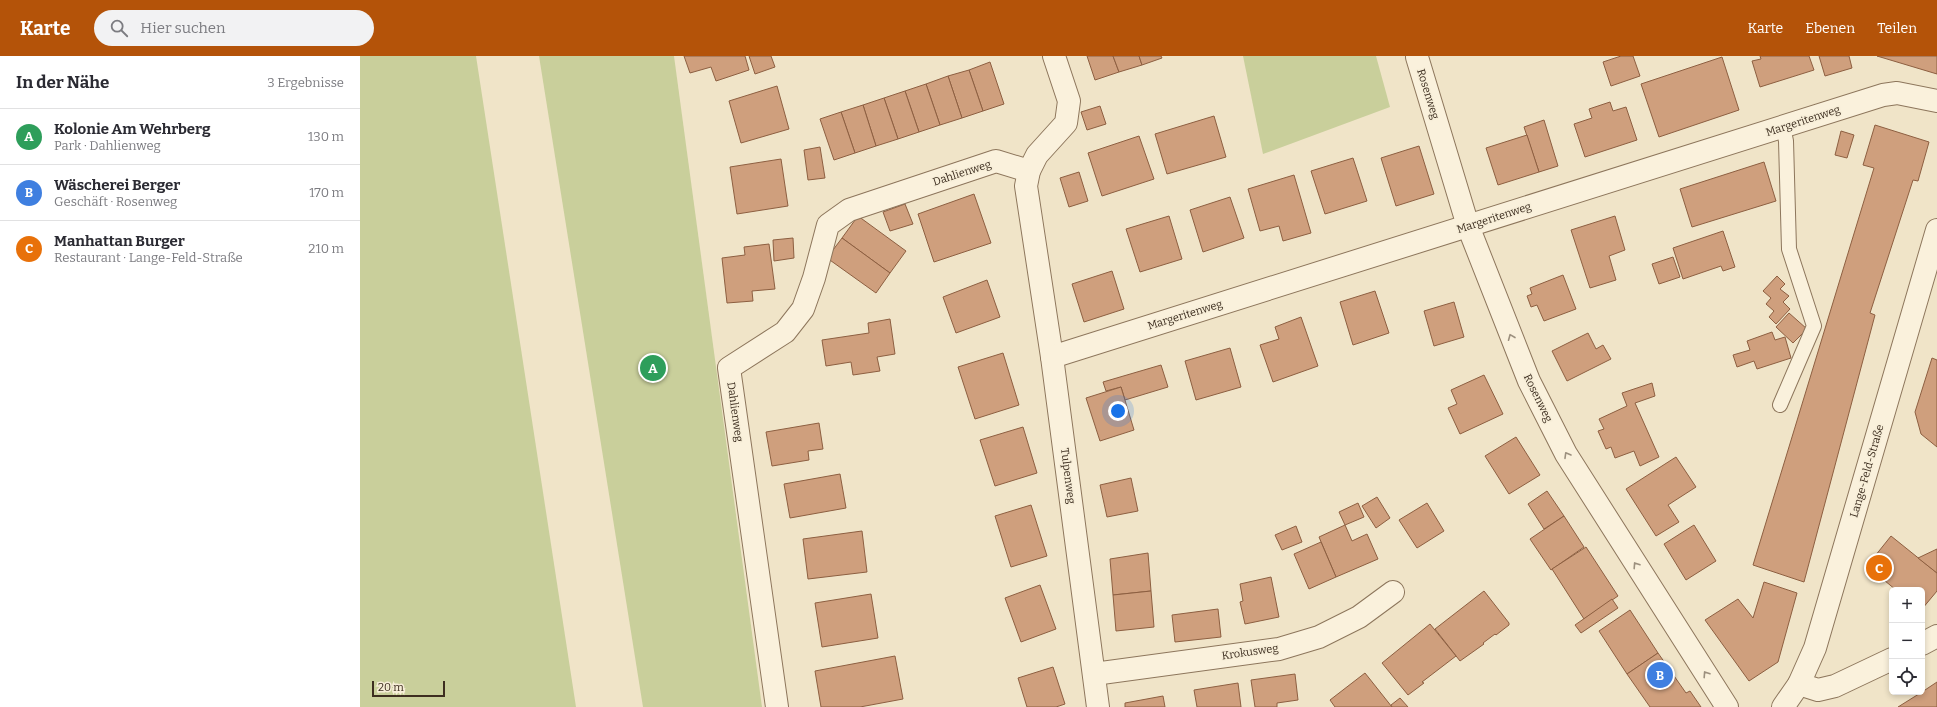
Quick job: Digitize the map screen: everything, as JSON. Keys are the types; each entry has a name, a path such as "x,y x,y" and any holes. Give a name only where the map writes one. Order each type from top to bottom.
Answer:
{"street":[{"path":"1029,171 1037,156 1066,123 1069,101 1054,56"},
{"name":"Rosenweg","path":"1417,57 1468,226 1528,381 1566,454 1727,707"},
{"name":"Margeritenweg","path":"1052,357 1883,95 1897,93 1937,101"},
{"name":"Dahlienweg","path":"777,707 729,368 785,332 803,309 814,278 828,225 849,210 996,161 1029,171"},
{"name":"Tulpenweg","path":"1029,171 1026,186 1052,357 1098,707"},
{"name":"Lange-Feld-Straße","path":"1782,707 1799,684 1815,648 1937,230"},
{"name":"Krokusweg","path":"1094,674 1279,649 1319,637 1359,617 1393,592"},
{"path":"1925,642 1937,636"},
{"path":"1799,684 1818,690 1835,686 1890,659"}],"lane":[{"path":"1780,405 1814,326 1790,249 1786,141 1783,127"}],"green space":[{"path":"360,56 476,56 576,707 360,707"},
{"path":"539,56 674,56 762,707 643,707"},
{"path":"1243,56 1376,56 1390,107 1263,154"}],"building":[{"path":"684,56 745,56 749,70 716,81 711,67 690,73"},
{"path":"749,56 771,56 775,67 755,74"},
{"path":"1087,56 1113,56 1119,72 1095,80"},
{"path":"1113,56 1139,56 1142,65 1119,72"},
{"path":"1139,56 1161,56 1162,58 1142,65"},
{"path":"1621,56 1633,56 1640,76 1611,86 1603,62"},
{"path":"1760,56 1809,56 1814,70 1760,87 1752,61 1761,59"},
{"path":"1819,56 1849,56 1852,68 1825,76"},
{"path":"1877,56 1937,56 1937,74"},
{"path":"1722,57 1739,110 1659,137 1641,84"},
{"path":"990,62 1004,104 983,111 969,70"},
{"path":"969,70 983,111 962,118 948,76"},
{"path":"948,76 962,118 940,125 926,84"},
{"path":"926,84 940,125 919,132 905,91"},
{"path":"777,86 789,129 741,143 729,101"},
{"path":"905,91 919,132 898,139 884,98"},
{"path":"884,98 898,139 876,146 863,105"},
{"path":"1610,102 1613,111 1626,107 1637,140 1585,157 1574,124 1592,118 1589,109"},
{"path":"863,105 876,146 855,153 841,112"},
{"path":"1100,106 1106,124 1087,130 1081,112"},
{"path":"841,112 855,153 834,160 820,119"},
{"path":"1214,116 1226,157 1167,174 1155,134"},
{"path":"1544,120 1558,166 1539,172 1524,127"},
{"path":"1875,125 1929,142 1918,181 1913,180 1870,313 1875,315 1804,582 1753,565 1874,168 1863,165"},
{"path":"1841,131 1854,135 1847,158 1835,155"},
{"path":"1527,135 1539,172 1498,185 1486,148"},
{"path":"1139,136 1154,179 1102,196 1088,153"},
{"path":"1419,146 1434,194 1396,206 1381,158"},
{"path":"820,147 825,178 808,180 804,150"},
{"path":"1353,158 1367,201 1325,214 1311,171"},
{"path":"781,159 788,206 737,214 730,167"},
{"path":"1764,162 1776,201 1692,227 1680,189"},
{"path":"1079,172 1088,201 1069,207 1060,178"},
{"path":"1294,175 1311,233 1283,241 1279,226 1260,231 1248,189"},
{"path":"974,194 991,243 934,262 918,214"},
{"path":"1230,197 1244,238 1203,252 1190,210"},
{"path":"905,204 913,224 890,231 883,212"},
{"path":"858,216 906,251 890,273 842,238"},
{"path":"1169,216 1182,259 1140,272 1126,229"},
{"path":"1615,216 1625,250 1609,256 1616,280 1590,288 1571,230"},
{"path":"1723,231 1735,267 1723,271 1721,266 1683,279 1673,248"},
{"path":"793,238 794,258 774,261 773,240"},
{"path":"842,238 890,273 876,293 827,258"},
{"path":"769,244 775,289 752,291 753,301 727,303 722,258 745,255 744,247"},
{"path":"1673,257 1680,277 1659,284 1652,264"},
{"path":"1112,271 1124,309 1084,322 1072,284"},
{"path":"1563,275 1576,309 1544,321 1537,305 1531,307 1527,296 1532,294 1530,288"},
{"path":"1777,276 1785,284 1780,289 1789,296 1783,302 1790,309 1776,324 1769,317 1774,311 1766,304 1771,298 1763,291"},
{"path":"987,280 1000,317 956,333 943,297"},
{"path":"1375,291 1389,333 1353,345 1340,302"},
{"path":"1454,302 1464,337 1434,346 1424,311"},
{"path":"1789,313 1807,329 1793,343 1776,327"},
{"path":"1301,317 1318,366 1273,382 1260,345 1279,339 1275,327"},
{"path":"890,319 895,354 877,357 880,371 853,375 851,362 826,366 822,340 869,333 868,323"},
{"path":"1772,332 1775,340 1785,337 1791,358 1757,369 1754,361 1737,367 1733,355 1750,350 1747,341"},
{"path":"1588,333 1596,349 1603,345 1611,359 1567,381 1552,351"},
{"path":"1230,348 1241,387 1196,400 1185,361"},
{"path":"1003,353 1019,405 975,419 958,367"},
{"path":"1932,358 1937,360 1937,447 1921,434 1915,412"},
{"path":"1161,365 1168,387 1125,400 1121,387 1106,391 1103,382"},
{"path":"1484,375 1503,414 1460,434 1448,408 1457,404 1451,390"},
{"path":"1652,383 1655,396 1635,403 1659,457 1640,466 1634,451 1615,458 1611,447 1606,449 1598,431 1604,429 1599,419 1627,406 1622,393"},
{"path":"1121,387 1134,430 1100,441 1086,398"},
{"path":"819,423 823,449 808,451 809,460 772,466 766,432"},
{"path":"1023,427 1037,473 995,486 980,440"},
{"path":"1516,437 1540,475 1509,494 1485,456"},
{"path":"1676,457 1696,487 1668,505 1679,522 1656,536 1626,489"},
{"path":"840,474 846,508 790,518 784,484"},
{"path":"1131,478 1138,511 1107,517 1100,485"},
{"path":"1547,491 1564,516 1544,529 1528,504"},
{"path":"1377,497 1390,518 1376,528 1362,506"},
{"path":"1358,503 1364,517 1345,525 1339,512"},
{"path":"1427,503 1444,531 1417,548 1399,520"},
{"path":"1031,505 1047,556 1011,567 995,516"},
{"path":"1564,516 1584,547 1551,570 1530,539"},
{"path":"1345,525 1352,541 1367,534 1378,559 1336,577 1319,537"},
{"path":"1694,525 1716,561 1686,580 1664,544"},
{"path":"1296,526 1302,542 1282,550 1275,535"},
{"path":"862,531 867,572 808,579 803,539"},
{"path":"1891,536 1937,573 1937,591 1925,605 1925,587 1892,587 1867,566"},
{"path":"1321,542 1336,577 1309,589 1294,554"},
{"path":"1586,547 1618,596 1584,619 1552,569"},
{"path":"1937,549 1937,573 1918,558"},
{"path":"1148,553 1151,591 1113,595 1110,559"},
{"path":"1271,577 1279,617 1245,624 1240,602 1243,601 1240,584"},
{"path":"1764,582 1797,593 1778,662 1749,681 1705,620 1738,599 1753,618"},
{"path":"1040,585 1056,629 1021,642 1005,598"},
{"path":"1151,591 1154,627 1116,631 1113,595"},
{"path":"1484,591 1509,625 1460,661 1435,629"},
{"path":"871,594 878,638 822,647 815,603"},
{"path":"1612,599 1618,608 1581,633 1575,625"},
{"path":"1218,609 1221,637 1175,642 1172,615"},
{"path":"1630,610 1658,653 1627,674 1599,631"},
{"path":"1430,624 1456,656 1422,682 1424,683 1408,695 1382,663"},
{"path":"1658,653 1686,693 1690,691 1701,707 1650,707 1627,674"},
{"path":"895,656 903,699 860,707 821,707 815,671"},
{"path":"1053,667 1065,704 1056,707 1027,707 1018,678"},
{"path":"1365,673 1392,707 1335,707 1330,700"},
{"path":"1295,674 1298,700 1277,703 1277,707 1255,707 1251,680"},
{"path":"1937,682 1937,707 1898,707 1917,695 1925,695 1925,690"},
{"path":"1238,683 1241,707 1197,707 1194,690"},
{"path":"1163,696 1165,707 1125,707 1125,703"},
{"path":"1400,698 1408,707 1392,707 1391,705"}],"place":[{"name":"Kolonie Am Wehrberg","path":"653,368"},
{"name":"Manhattan Burger","path":"1879,568"},
{"name":"Wäscherei Berger","path":"1660,675"}]}
